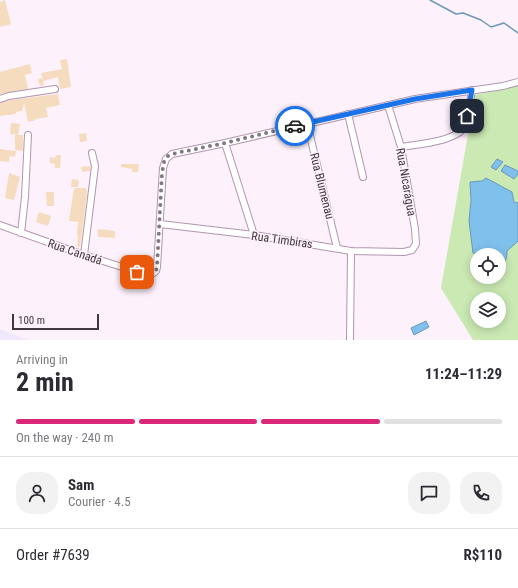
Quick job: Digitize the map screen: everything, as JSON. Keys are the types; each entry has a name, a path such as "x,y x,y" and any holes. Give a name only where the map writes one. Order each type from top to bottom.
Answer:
{"street":[{"name":"Rua Canadá","path":"0,225 84,255 144,274 152,274 156,271 157,267 163,168 164,162 168,156 430,96 503,86 518,82"},
{"path":"0,99 9,96 55,90"},
{"path":"400,147 448,139 459,134 466,124 472,90"},
{"name":"Rua Nicarágua","path":"388,106 400,147 416,237 414,248 409,252 404,252"},
{"path":"348,114 363,177"},
{"name":"Rua Blumenau","path":"307,123 337,248"},
{"path":"21,233 25,198 28,135"},
{"path":"225,143 254,236"},
{"path":"84,255 95,166 92,153"},
{"name":"Rua Timbiras","path":"160,224 254,236 351,251 404,252"},
{"path":"350,340 351,251"}],"shaded area":[{"path":"0,329 28,340 0,340"}],"green space":[{"path":"518,86 518,340 473,340 441,288 475,95"}],"water":[{"path":"497,159 503,162 496,170 491,167"},
{"path":"505,165 518,171 518,174 514,179 501,171"},
{"path":"486,178 512,192 514,202 518,203 518,241 507,251 506,260 506,248 472,248 469,221 471,200 470,182 482,181"},
{"path":"426,321 429,327 414,335 411,328"}],"building":[{"path":"5,0 11,24 0,27 0,2"},
{"path":"67,59 71,87 60,89 58,77 43,81 44,85 40,86 38,79 42,78 43,80 41,73 62,69 60,60"},
{"path":"30,64 32,73 25,75 28,89 0,94 0,72"},
{"path":"58,94 60,105 46,108 48,117 35,119 36,120 28,122 24,103 22,111 16,112 16,114 0,116 0,103 10,100"},
{"path":"11,123 20,124 18,135 10,134"},
{"path":"86,133 87,141 80,142 79,134"},
{"path":"15,135 23,135 23,151 15,150"},
{"path":"0,149 16,151 15,157 10,156 9,162 0,161"},
{"path":"56,155 61,155 60,168 55,168 55,164 50,163 50,157 55,158"},
{"path":"121,164 139,164 138,172 132,172 132,169 121,167"},
{"path":"90,166 90,171 82,172 81,167"},
{"path":"9,173 20,177 14,200 5,198"},
{"path":"72,179 79,180 78,187 71,187"},
{"path":"74,188 86,188 87,193 80,247 77,246 78,222 69,221"},
{"path":"46,192 54,192 54,206 47,206"},
{"path":"39,212 51,216 48,226 36,222"},
{"path":"98,229 115,231 115,238 98,237"}],"waterway":[{"path":"430,0 456,14 463,13 481,20 491,27 504,23 518,33"}],"way so far":[{"path":"137,272 152,274 156,271 162,173 164,162 168,156 295,126"}],"route":[{"path":"295,126 415,99 472,90 467,116"}]}
